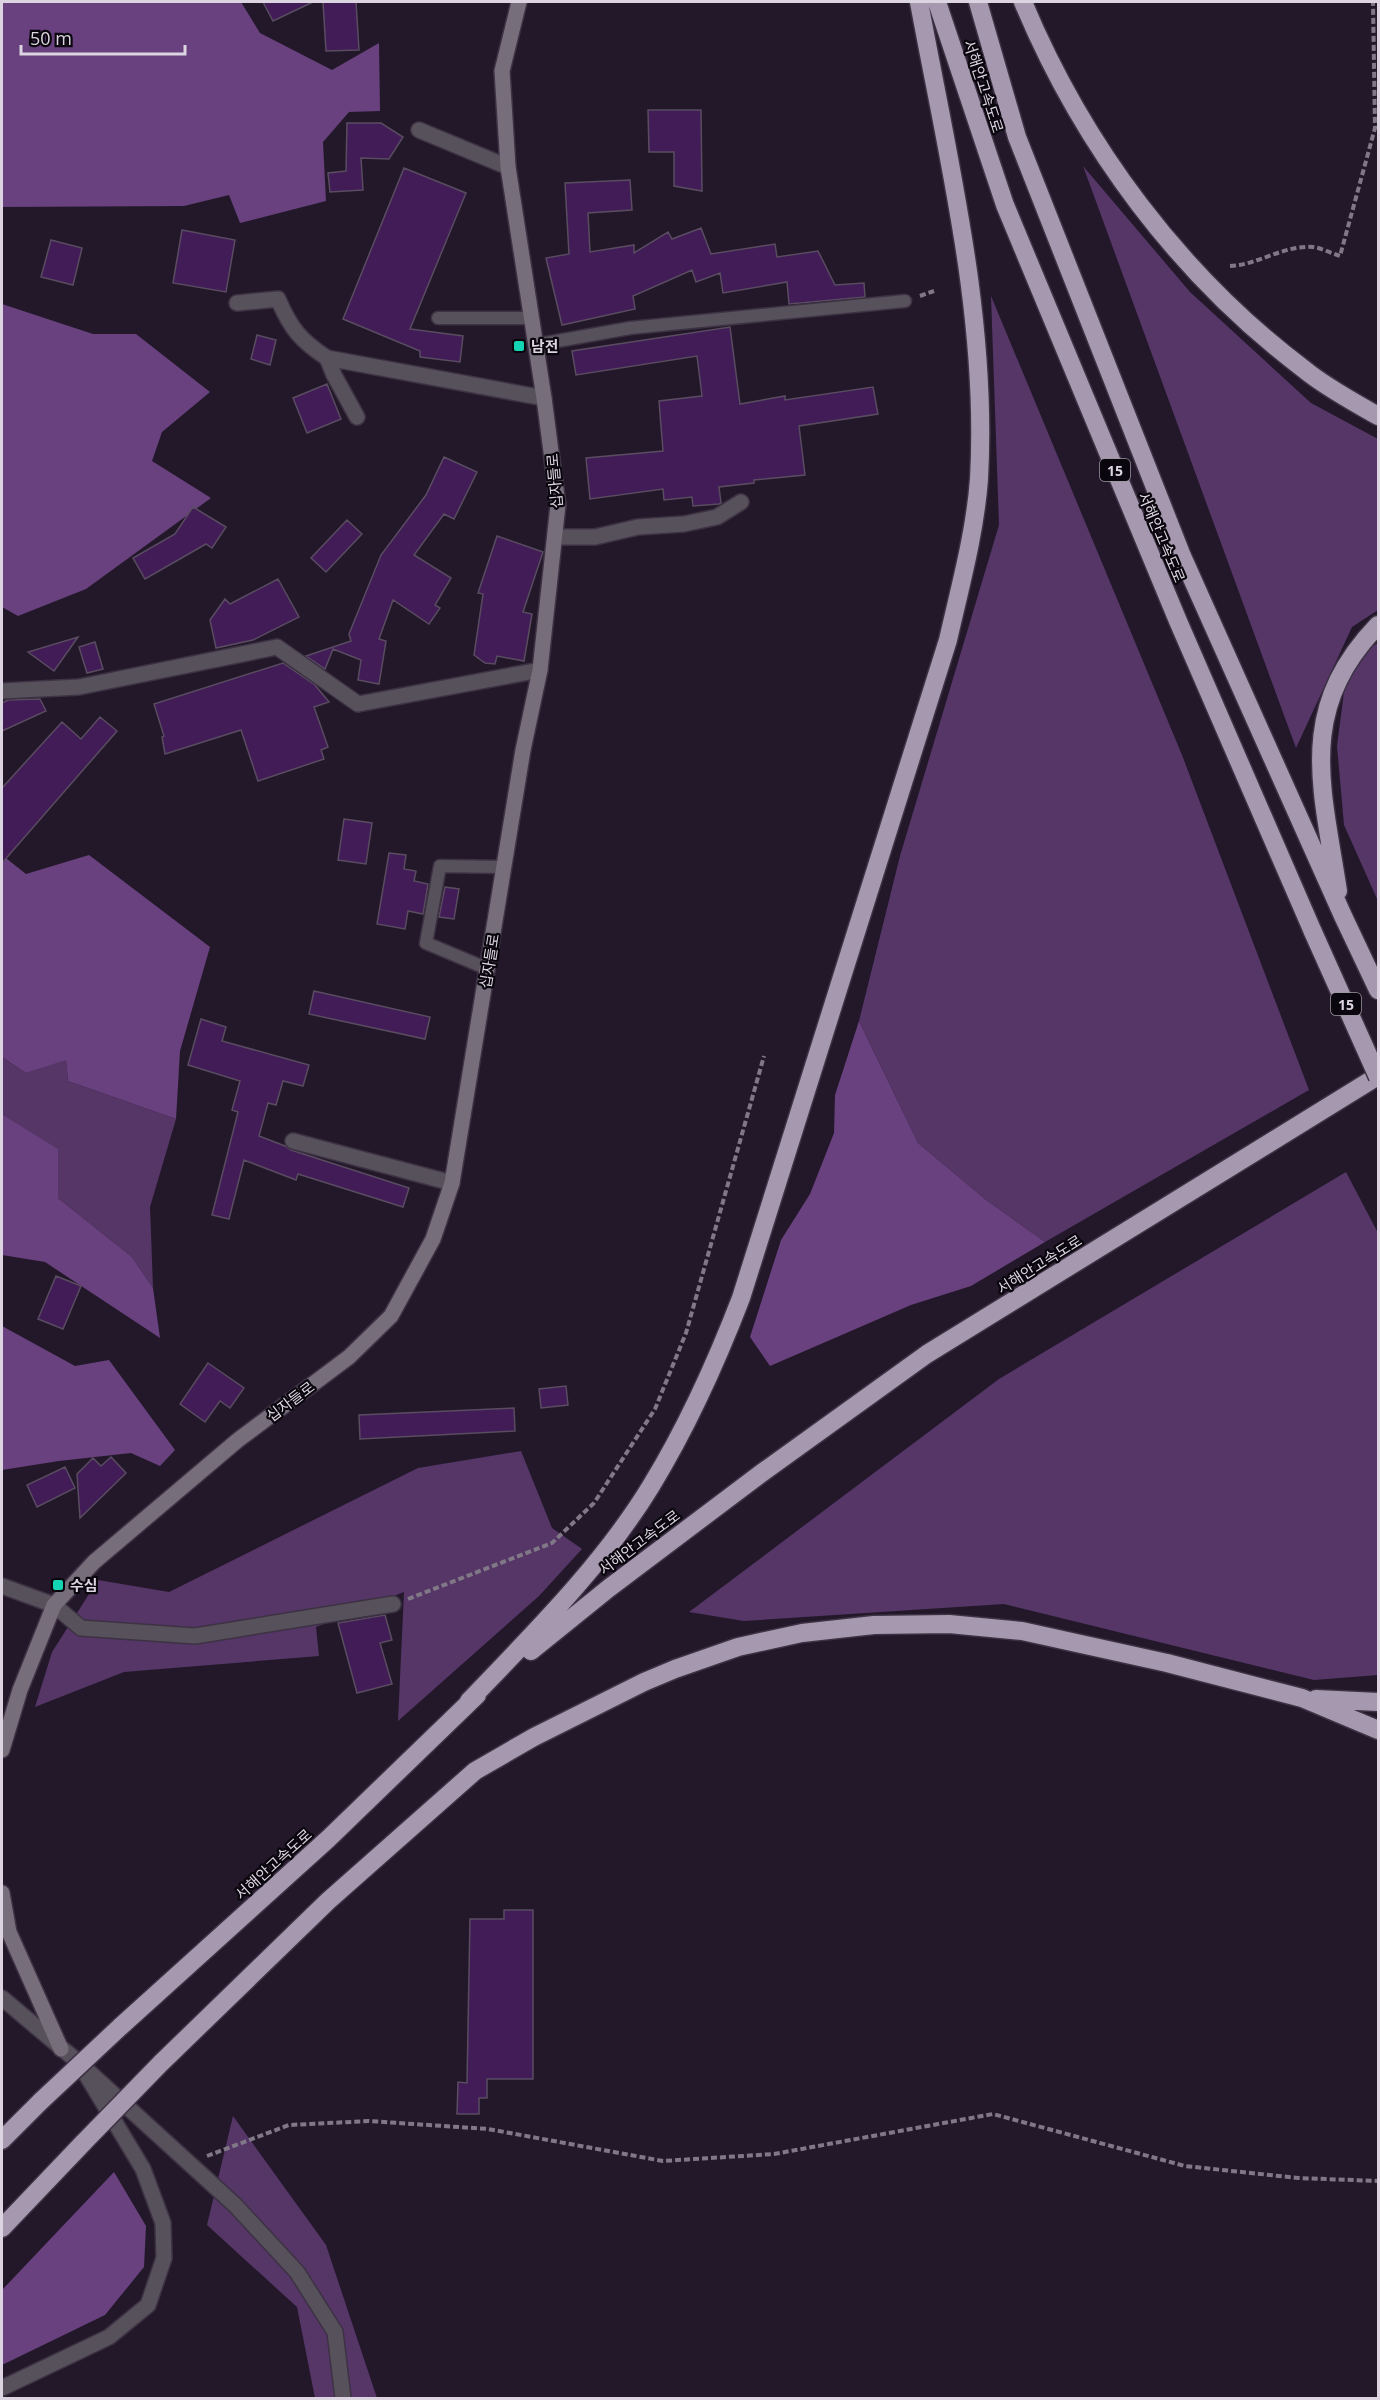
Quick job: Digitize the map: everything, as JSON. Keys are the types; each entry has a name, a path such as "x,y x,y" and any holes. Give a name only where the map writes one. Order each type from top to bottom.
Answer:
{"highway":[{"path":"469,1701 545,1622 606,1549 650,1488 718,1356 741,1298 948,640 967,555 979,481 979,360 961,225 919,2"},
{"name":"서해안고속도로","path":"2,2140 120,2027 328,1839 469,1701 609,1587 927,1354 1378,1077 1312,932 1178,621 1005,205 937,2"},
{"name":"서해안고속도로","path":"978,2 1017,137 1182,556 1342,916 1378,990"},
{"path":"1023,2 1063,88 1101,152 1155,225 1230,307 1265,338 1306,372 1378,416"},
{"path":"1342,916 1323,796 1322,735 1326,708 1338,680 1348,661 1378,625"},
{"path":"2,2228 161,2063 328,1901 475,1771 534,1737 675,1669 728,1651 802,1633 874,1625 986,1626 1061,1638 1302,1698 1378,1730"},
{"path":"1302,1698 1378,1702"}],"main road":[{"name":"십자들로","path":"2,1750 20,1690 54,1605 94,1562 238,1440 349,1357 391,1316 433,1239 453,1183 504,867 540,670 558,505 544,398 508,167 502,71 519,2"},
{"path":"2,1893 9,1932 60,2049"}],"street":[{"path":"419,130 508,167"},
{"path":"237,303 278,299 290,325 306,344 327,358 544,398"},
{"path":"327,358 357,417"},
{"path":"556,537 595,537 638,527 684,524 717,517 741,502"},
{"path":"2,691 79,687 277,647 358,704 540,670"},
{"path":"293,1142 453,1183"},
{"path":"2,1586 54,1605 81,1628 195,1636 393,1604"},
{"path":"2,1998 77,2061 235,2205 297,2272 335,2332 344,2398"},
{"path":"2,2388 109,2337 148,2305 165,2258 163,2223 143,2169 77,2061"}],"lane":[{"path":"536,345 630,328 905,301"},
{"path":"438,318 531,318"},
{"path":"488,969 426,943 440,866 504,867"}],"path":[{"path":"1230,266 1246,265 1281,251 1313,247 1340,256 1375,128 1377,72 1373,2"},
{"path":"393,1604 552,1543 594,1503 656,1409 686,1333 764,1056"},
{"path":"189,2163 289,2125 369,2121 488,2129 663,2161 774,2154 993,2114 1185,2166 1298,2178 1378,2181"}],"shaded area":[{"path":"2,2 241,2 260,33 332,70 379,43 380,111 349,112 323,142 326,201 240,223 229,195 184,206 2,207"},
{"path":"1083,166 1190,292 1311,403 1378,439 1378,610 1352,627 1296,748"},
{"path":"991,296 1182,755 1309,1090 1045,1242 985,1199 918,1143 859,1021 900,856 999,525"},
{"path":"2,304 93,334 136,334 210,392 162,432 152,461 211,498 86,589 18,616 2,607"},
{"path":"1378,643 1378,901 1344,825 1337,746 1348,661"},
{"path":"2,855 26,874 89,855 210,947 180,1051 176,1119 68,1081 66,1060 26,1073 2,1057"},
{"path":"859,1021 918,1143 985,1199 1045,1242 971,1286 911,1305 770,1366 750,1337 781,1240 810,1194 834,1133 835,1095"},
{"path":"2,1057 26,1073 66,1059 68,1081 176,1119 150,1207 153,1288 132,1257 58,1198 57,1149 2,1114"},
{"path":"2,1114 58,1149 58,1198 132,1257 153,1288 160,1338 45,1262 2,1255"},
{"path":"1346,1172 1378,1233 1378,1675 1314,1680 1004,1604 744,1621 689,1612 999,1379"},
{"path":"2,1326 75,1366 109,1360 175,1450 160,1466 131,1453 2,1470"},
{"path":"521,1451 552,1528 582,1549 539,1596 398,1721 404,1592 316,1627 319,1656 124,1672 35,1707 52,1652 98,1580 169,1592 418,1468"},
{"path":"233,2116 326,2245 377,2398 315,2398 297,2307 207,2225"},
{"path":"114,2172 146,2226 144,2267 105,2315 2,2365 2,2290"}],"building":[{"path":"263,2 313,2 273,21"},
{"path":"323,2 356,2 359,50 326,51"},
{"path":"648,110 701,110 702,191 674,186 674,152 649,152"},
{"path":"347,123 381,123 403,137 389,159 361,158 363,190 330,192 328,173 346,171"},
{"path":"404,168 466,193 410,329 463,336 460,362 420,357 420,351 343,319"},
{"path":"630,180 632,210 588,213 590,252 634,245 634,253 668,232 672,239 701,228 711,254 775,244 777,257 818,251 835,285 864,283 865,297 789,304 787,282 723,293 720,273 696,282 692,270 633,296 635,309 562,325 546,258 569,254 565,183"},
{"path":"182,230 235,240 226,292 173,283"},
{"path":"51,240 82,248 73,285 41,277"},
{"path":"730,327 740,404 785,396 785,400 873,387 878,414 799,426 805,475 754,480 754,483 719,487 721,503 719,504 693,506 692,497 664,500 663,489 590,499 586,458 663,451 659,401 702,396 697,356 576,375 572,351"},
{"path":"257,335 276,340 270,365 251,359"},
{"path":"327,384 341,419 307,433 293,398"},
{"path":"444,457 477,472 454,519 444,514 414,555 451,578 435,605 440,608 429,624 393,600 379,639 386,641 379,684 358,680 361,660 333,649 325,669 306,656 351,641 349,634 381,555 426,495"},
{"path":"193,507 226,527 212,548 206,544 145,579 133,558 175,534"},
{"path":"347,520 362,534 326,572 311,558"},
{"path":"497,536 543,552 523,612 532,614 524,661 497,656 495,664 485,663 474,655 483,594 478,593"},
{"path":"278,579 299,617 253,640 216,648 210,620 225,599 230,604"},
{"path":"78,637 54,671 28,652"},
{"path":"95,642 103,669 87,673 79,647"},
{"path":"283,663 315,685 329,702 314,707 328,747 321,750 324,759 258,781 241,730 165,754 162,737 164,736 154,704"},
{"path":"40,699 46,711 2,731 2,703 8,700"},
{"path":"100,717 117,731 2,863 2,788 62,722 81,739"},
{"path":"344,819 372,823 366,864 338,860"},
{"path":"389,853 406,855 404,869 416,871 414,881 428,884 423,914 408,911 405,929 377,924"},
{"path":"445,887 459,889 454,919 439,917"},
{"path":"314,991 430,1017 425,1039 309,1014"},
{"path":"201,1019 226,1027 222,1041 309,1065 303,1086 283,1081 276,1105 268,1103 259,1136 291,1150 409,1188 403,1207 298,1174 296,1180 244,1160 229,1219 212,1215 238,1112 232,1110 240,1081 188,1065"},
{"path":"56,1276 81,1286 63,1329 38,1319"},
{"path":"208,1363 244,1388 230,1408 220,1401 205,1422 180,1404"},
{"path":"566,1386 568,1405 541,1408 539,1389"},
{"path":"514,1408 515,1431 360,1439 359,1415"},
{"path":"111,1457 126,1473 80,1518 77,1474 93,1458 101,1466"},
{"path":"65,1467 75,1488 37,1507 27,1485"},
{"path":"385,1615 392,1640 380,1643 392,1684 357,1693 338,1623"},
{"path":"504,1910 533,1910 533,2079 487,2079 487,2098 479,2098 479,2114 457,2114 458,2082 467,2083 470,1919 504,1919"}],"place":[{"name":"남전","path":"519,346"},
{"name":"수심","path":"58,1585"}]}
